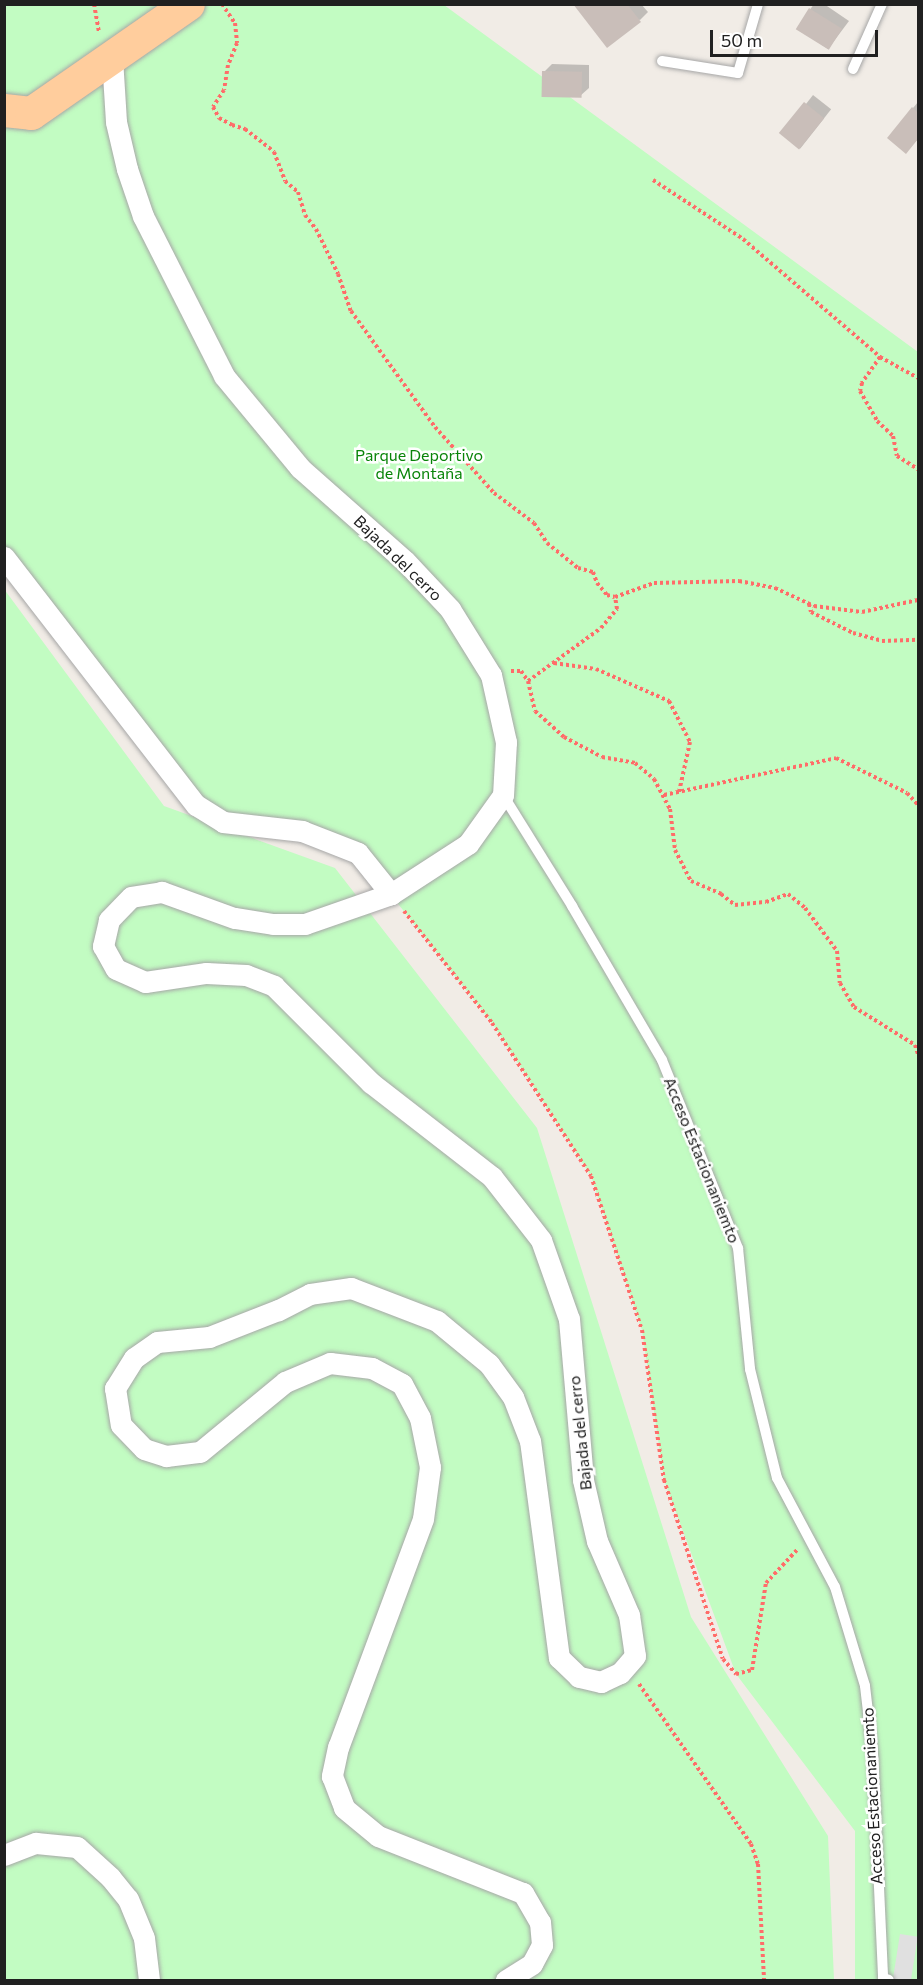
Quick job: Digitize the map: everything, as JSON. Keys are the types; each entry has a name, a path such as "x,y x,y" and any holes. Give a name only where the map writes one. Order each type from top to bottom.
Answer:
{"main road":[{"path":"13,116 106,47 188,4"}],"street":[{"name":"Bajada del cerro","path":"106,47 116,122 130,178 143,216 224,376 300,468 405,561 450,609 491,675 506,742 504,795 468,843 391,894 304,924 273,924 234,918 162,892 131,897 109,920 103,946 116,969 145,982 206,973 246,975 274,986 371,1083 492,1177 541,1240 569,1319 583,1480 597,1541 629,1615 635,1656 626,1666"},
{"path":"4,557 196,805 223,822 303,831 358,853 391,894"},
{"path":"507,1980 532,1964 542,1945 540,1923 523,1893 378,1836 344,1808 332,1776 338,1747 423,1519 429,1467 420,1418 402,1384 372,1368 330,1363 285,1382 200,1452 166,1456 144,1449 121,1425 115,1388 134,1358 157,1342 208,1337 279,1310 310,1294 351,1288 437,1321 489,1364 513,1397 530,1440 559,1658 579,1677 601,1682 620,1673 626,1666"},
{"path":"4,1855 36,1843 76,1847 110,1877 128,1899 144,1938 149,1980"}],"lane":[{"path":"662,61 738,73 758,4"},
{"path":"853,69 882,4"},
{"name":"Acceso Estacionaniemto","path":"504,795 662,1060 738,1248 750,1369 777,1478 835,1587 865,1686 873,1755 885,1980"}],"path":[{"path":"94,4 106,47"},
{"path":"222,4 235,23 237,43 228,65 224,90 213,108 219,118 232,126 245,129 274,152 285,181 298,192 305,215 316,229 338,274 351,311 435,427 494,493 534,523 547,543 579,568 593,572 597,583 607,595 615,597 654,584 739,581 775,588 809,604 862,612 918,600"},
{"path":"653,180 743,239 880,357 918,378"},
{"path":"880,357 862,383 860,391 878,421 893,436 897,456 918,469"},
{"path":"528,681 601,628 617,609 615,597"},
{"path":"809,604 811,612 853,633 882,640 918,640"},
{"path":"554,663 596,669 669,701 690,742 679,792"},
{"path":"491,675 521,671 528,681 535,711 564,737 602,757 635,763 654,780 670,809 675,850 691,881 721,894 735,905 766,902 788,894 806,908 837,951 840,983 854,1007 915,1045 918,1054"},
{"path":"664,795 836,758 907,793 918,805"},
{"path":"391,894 492,1023 591,1176 642,1330 664,1480 723,1659 736,1674 752,1670 766,1583 809,1537"},
{"path":"626,1666 751,1844 758,1864 764,1980"}],"green space":[{"name":"Parque Deportivo de Montaña","path":"5,5 444,5 918,352 918,1980 855,1980 855,1831 736,1674 664,1480 642,1330 591,1176 492,1023 358,853 196,805 5,559"},
{"path":"4,589 164,806 335,868 537,1128 691,1617 828,1836 834,1980 5,1980"}],"shaded area":[{"path":"900,1934 918,1937 911,1980 893,1979"}],"building":[{"path":"573,4 627,4 641,22 607,48"},
{"path":"809,8 842,29 829,50 796,29"},
{"path":"542,71 582,72 582,98 542,97"},
{"path":"804,102 824,118 799,149 779,133"},
{"path":"912,107 918,113 918,139 906,154 887,138"}]}
